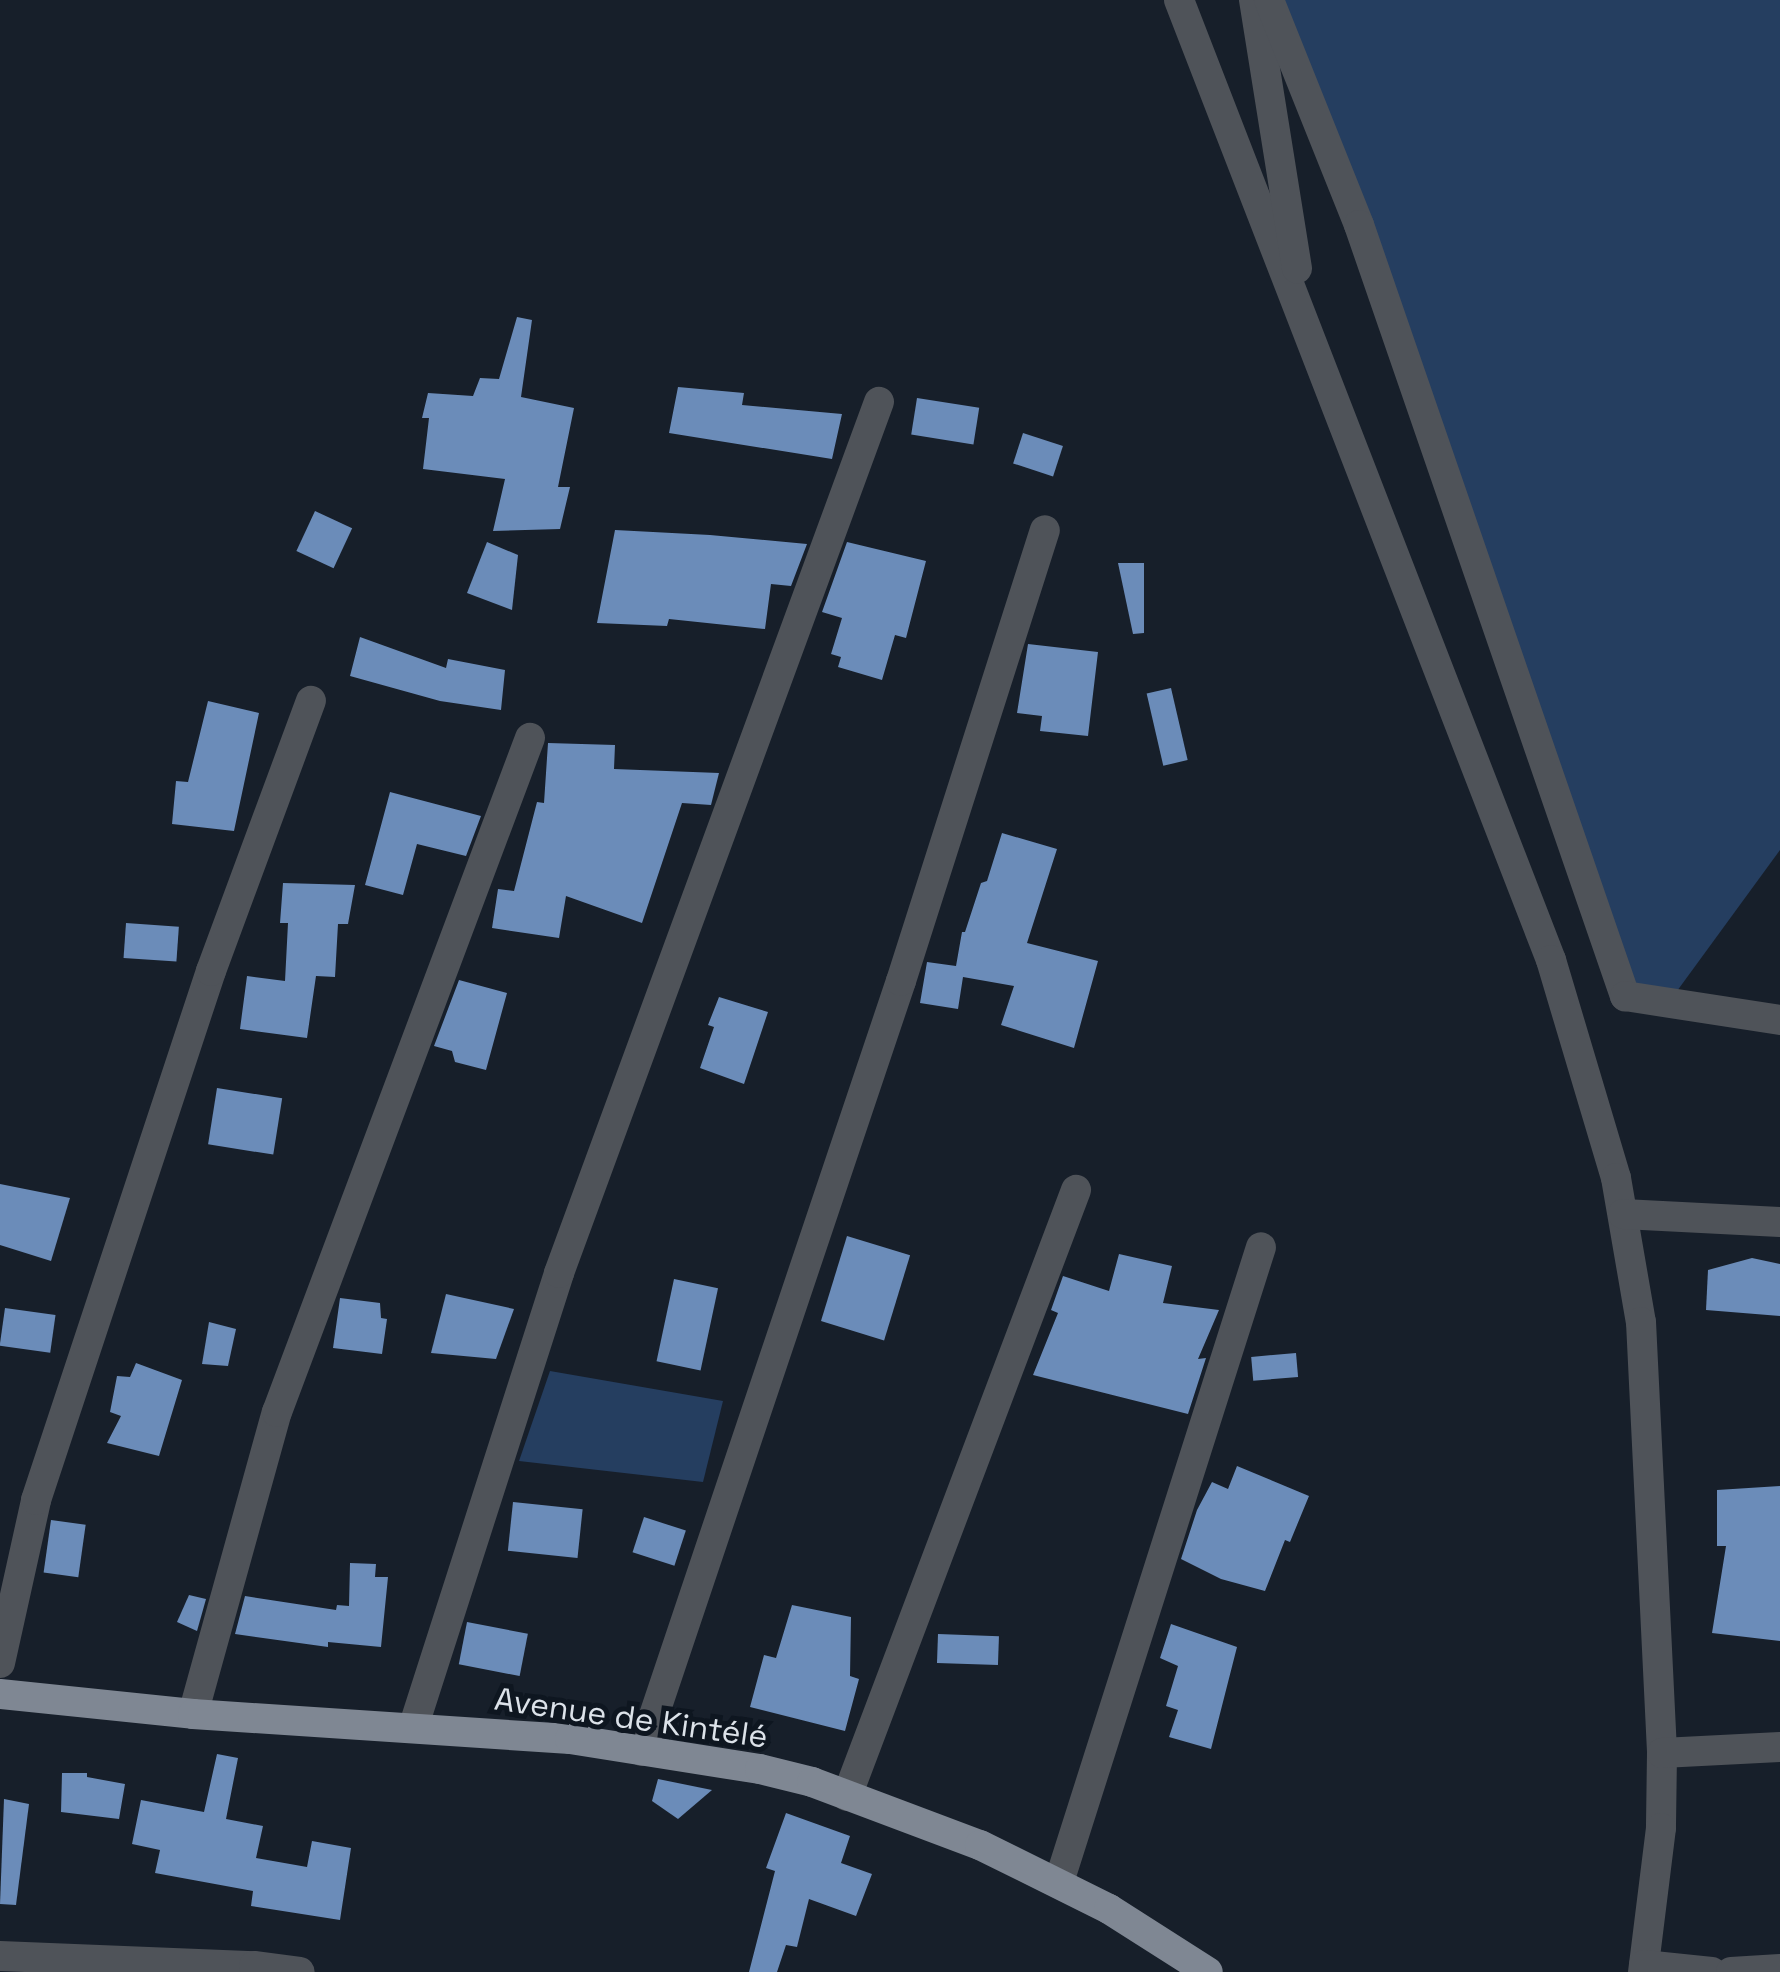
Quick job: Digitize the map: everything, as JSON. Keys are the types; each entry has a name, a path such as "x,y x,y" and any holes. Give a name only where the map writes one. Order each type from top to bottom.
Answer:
{"main road":[{"name":"Avenue de Kintélé","path":"0,1694 193,1714 570,1739 760,1769 848,1796 980,1846 1059,1882 1208,1972"}],"street":[{"path":"1179,0 1550,960 1616,1178 1641,1322 1662,1753 1661,1828 1643,1968 1712,1972"},
{"path":"1254,0 1307,331"},
{"path":"1269,0 1359,225 1625,996 1780,1020"},
{"path":"413,1728 559,1274 879,402"},
{"path":"642,1750 901,981 1046,530"},
{"path":"0,1663 36,1500 212,971 310,701"},
{"path":"193,1714 276,1412 530,738"},
{"path":"848,1796 1076,1190"},
{"path":"1623,1214 1780,1222"},
{"path":"1059,1882 1262,1247"},
{"path":"1662,1753 1780,1747"},
{"path":"0,1956 254,1966 300,1972"},
{"path":"1731,1972 1780,1969"}],"shaded area":[{"path":"1267,0 1780,0 1780,850 1669,1002 1625,996"},
{"path":"550,1371 723,1401 703,1482 519,1461"}],"building":[{"path":"517,317 532,320 521,397 574,408 558,487 570,487 560,529 493,531 505,479 423,469 429,418 422,418 428,393 473,396 480,378 499,379"},
{"path":"678,387 744,393 742,405 842,414 832,459 669,433"},
{"path":"917,398 979,408 973,444 911,435"},
{"path":"1023,433 1063,446 1053,476 1013,463"},
{"path":"315,511 352,528 334,568 296,551"},
{"path":"615,530 807,544 791,586 771,584 765,629 669,619 667,626 597,623"},
{"path":"487,542 518,555 512,610 467,593"},
{"path":"847,542 926,561 906,638 895,635 882,680 838,667 841,657 831,654 842,618 822,612"},
{"path":"1118,563 1144,563 1144,633 1133,634"},
{"path":"360,637 446,668 448,659 505,670 501,710 440,701 350,676"},
{"path":"1028,644 1098,652 1088,736 1040,731 1042,716 1017,713"},
{"path":"1171,688 1188,760 1163,766 1147,694"},
{"path":"208,701 259,713 234,831 172,824 176,781 188,782"},
{"path":"548,743 615,745 614,769 719,773 711,805 682,803 642,923 566,896 559,938 492,928 498,889 514,891 537,802 544,803"},
{"path":"390,792 481,816 466,856 417,844 403,895 365,885"},
{"path":"1002,833 1057,849 1027,943 1098,961 1074,1048 1001,1025 1014,986 963,977 958,1009 920,1003 927,962 956,966 962,932 981,883 987,881"},
{"path":"283,883 355,885 348,924 338,924 335,977 316,976 307,1038 240,1029 247,976 285,981 288,923 280,923"},
{"path":"126,923 179,927 176,962 124,958"},
{"path":"459,980 507,993 486,1070 455,1062 452,1051 434,1046"},
{"path":"719,997 768,1012 744,1084 700,1068 714,1027 708,1025"},
{"path":"217,1088 282,1098 273,1155 208,1144"},
{"path":"0,1184 70,1198 51,1261 0,1245"},
{"path":"847,1236 910,1255 884,1340 821,1321"},
{"path":"1119,1254 1172,1266 1163,1303 1219,1310 1198,1359 1206,1358 1188,1414 1033,1375 1058,1313 1051,1310 1063,1276 1109,1291"},
{"path":"1752,1258 1780,1264 1780,1316 1706,1310 1708,1270"},
{"path":"674,1279 718,1288 701,1371 657,1361"},
{"path":"446,1294 514,1309 496,1359 431,1353"},
{"path":"340,1298 380,1303 381,1318 387,1319 382,1354 333,1348"},
{"path":"5,1308 56,1315 50,1353 0,1346"},
{"path":"209,1322 236,1329 228,1366 202,1364"},
{"path":"1296,1353 1298,1377 1253,1381 1251,1357"},
{"path":"136,1363 182,1380 159,1456 107,1443 121,1416 110,1412 117,1376 130,1377"},
{"path":"1237,1466 1309,1496 1290,1542 1285,1540 1265,1591 1221,1579 1181,1559 1197,1510 1212,1482 1228,1489"},
{"path":"1780,1486 1780,1641 1712,1633 1726,1546 1717,1546 1717,1490"},
{"path":"513,1502 583,1509 577,1558 508,1551"},
{"path":"644,1517 686,1531 674,1566 633,1552"},
{"path":"51,1520 86,1525 78,1577 44,1572"},
{"path":"350,1563 376,1564 375,1577 388,1577 381,1647 328,1642 328,1647 235,1634 245,1596 336,1610 337,1605 349,1606"},
{"path":"189,1595 206,1599 197,1631 177,1622"},
{"path":"792,1605 851,1617 850,1676 859,1679 845,1731 750,1707 764,1655 776,1658"},
{"path":"467,1622 528,1634 520,1676 459,1664"},
{"path":"1171,1624 1237,1647 1211,1749 1169,1737 1178,1710 1166,1706 1178,1666 1160,1658"},
{"path":"938,1634 999,1636 998,1665 937,1663"},
{"path":"217,1754 238,1758 226,1819 263,1826 256,1858 307,1867 312,1841 351,1848 340,1920 251,1906 253,1891 155,1873 160,1850 132,1844 141,1800 204,1812"},
{"path":"62,1773 87,1773 87,1777 125,1784 119,1819 61,1812"},
{"path":"658,1779 712,1790 678,1819 652,1801"},
{"path":"4,1799 29,1804 16,1905 0,1904"},
{"path":"786,1813 850,1836 841,1863 872,1874 856,1916 809,1899 797,1947 786,1945 777,1972 749,1972 775,1871 766,1868"}]}
